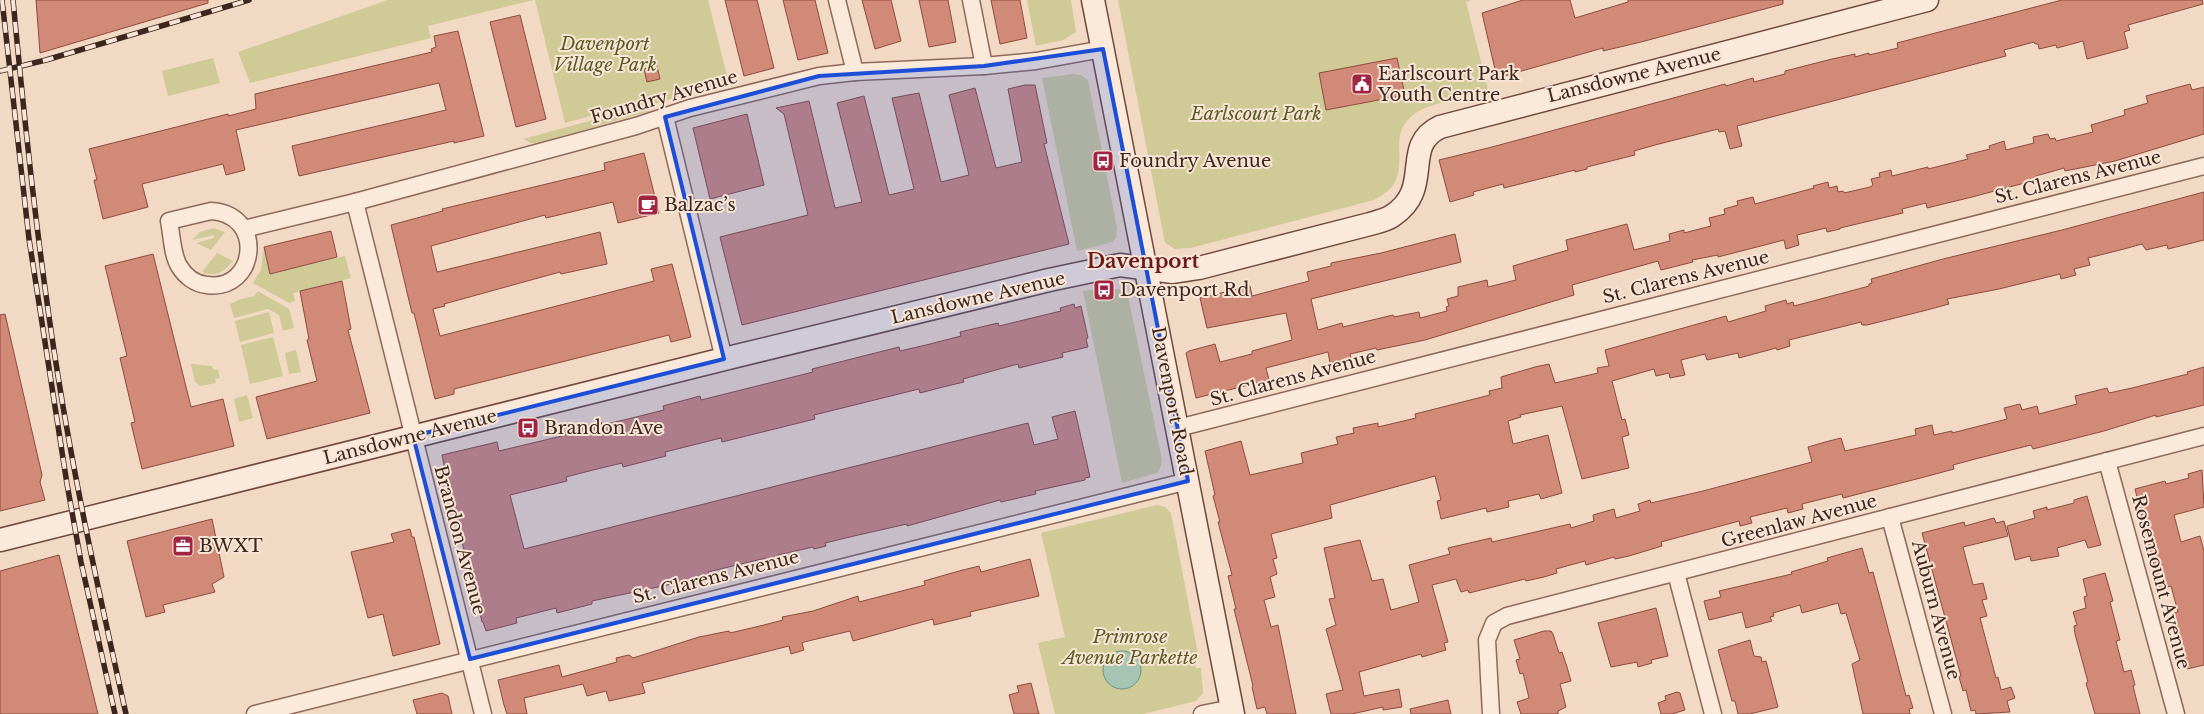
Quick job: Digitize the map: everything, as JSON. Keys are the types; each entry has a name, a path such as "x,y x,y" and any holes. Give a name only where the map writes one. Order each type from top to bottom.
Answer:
{"street":[{"path":"837,0 855,72"},
{"path":"971,0 984,66"},
{"name":"Davenport Road","path":"1094,0 1232,711"},
{"name":"Lansdowne Avenue","path":"0,540 724,359 1120,265 1173,272 1199,268 1390,218 1404,207 1415,189 1422,141 1431,131 1440,127 1926,0"},
{"name":"Foundry Avenue","path":"244,229 354,202 665,117 690,108 800,80 855,72 984,66 1103,49"},
{"path":"665,117 724,359"},
{"name":"St. Clarens Avenue","path":"1178,428 2204,166"},
{"name":"Brandon Avenue","path":"354,202 484,714"},
{"path":"211,211 221,212 230,216 244,229 249,248 244,267 230,281 212,286 191,279 179,267 169,222 211,211"},
{"name":"Greenlaw Avenue","path":"1491,714 1487,640 1494,624 1500,619 2204,436"},
{"name":"Rosemount Avenue","path":"2107,461 2176,714"},
{"name":"St. Clarens Avenue","path":"255,714 1188,481"},
{"name":"Auburn Avenue","path":"1890,518 1943,714"},
{"path":"1676,573 1713,714"},
{"path":"1202,714 1232,711"}],"highlighted area":[{"path":"1103,49 1188,481 470,659 413,436 724,359 665,117 819,76 984,66"}],"green space":[{"name":"Davenport Village Park","path":"388,0 533,0 428,26 431,38 250,83 238,52"},
{"name":"Davenport Village Park","path":"535,0 708,0 729,84 649,106 635,104 565,123"},
{"path":"1027,0 1071,0 1076,32 1063,40 1036,46"},
{"name":"Earlscourt Park","path":"1118,0 1471,0 1466,2 1489,93 1435,105 1419,111 1409,118 1403,126 1400,135 1399,171 1396,180 1389,189 1374,200 1191,248 1175,249 1165,243"},
{"path":"213,58 220,83 168,96 162,71"},
{"path":"1073,74 1081,75 1088,80 1117,228 1116,238 1112,242 1077,251 1042,78"},
{"path":"637,108 650,111 538,143 531,143 523,139"},
{"path":"213,228 225,232 211,250 196,243 214,238 214,235 192,240 200,232"},
{"path":"264,247 271,273 345,256 351,278 293,293 295,301 289,303 253,283 261,269"},
{"path":"217,253 233,261 227,268 215,274 202,272"},
{"path":"1101,288 1123,291 1128,296 1162,460 1157,473 1122,483 1083,291"},
{"path":"258,291 289,309 294,328 283,331 279,315 268,309 234,318 230,304 254,296"},
{"path":"269,312 274,333 240,342 235,321"},
{"path":"273,337 283,376 250,384 241,345"},
{"path":"296,350 301,372 289,374 285,353"},
{"path":"191,364 212,366 213,369 218,370 220,378 215,379 216,383 200,386 195,382"},
{"path":"247,395 253,418 239,422 234,399"},
{"name":"Primrose Avenue Parkette","path":"1157,505 1165,507 1171,513 1199,659 1194,660 1196,668 1201,668 1203,693 1196,701 1143,714 1055,714 1038,643 1065,637 1041,533"}],"shaded area":[{"path":"1122,651 1135,657 1141,670 1135,683 1122,689 1109,683 1103,670 1109,657"}],"building":[{"path":"36,0 208,0 208,3 40,53"},
{"path":"725,0 757,0 774,68 744,76"},
{"path":"783,0 815,0 828,53 798,60"},
{"path":"862,0 891,0 901,41 875,49"},
{"path":"919,0 948,0 956,42 929,47"},
{"path":"991,0 1020,0 1027,38 1000,44"},
{"path":"1523,0 1570,0 1575,18 1628,2 1628,0 1783,0 1783,4 1641,42 1603,51 1603,48 1497,78 1482,13"},
{"path":"2062,0 2202,0 2203,4 2128,25 2130,30 2124,32 2128,48 2087,59 2083,41 2057,48 2056,45 2039,49 2038,44 2034,42 2004,50 2006,56 1737,126 1742,146 1730,149 1725,131 1719,132 1718,129 1634,151 1635,155 1587,167 1587,169 1575,172 1575,170 1504,188 1503,184 1473,192 1474,195 1450,202 1439,160 1725,84 1726,86 1753,78 1754,82 1785,74 1785,71 1832,59 1855,54 1855,57 1869,53 1869,55 1898,48 1897,43"},
{"path":"520,15 546,119 516,127 490,22"},
{"path":"458,31 484,136 299,176 292,146 446,110 439,83 236,130 245,170 226,175 223,164 142,184 148,207 103,219 94,180 97,180 89,149 228,114 228,116 256,109 255,94 432,52 431,49 436,47 434,36"},
{"name":"Earlscourt Park Youth Centre","path":"1397,58 1405,95 1326,110 1319,73"},
{"path":"657,66 660,79 647,82 644,69"},
{"path":"2190,84 2192,90 2204,87 2204,134 2115,161 2065,171 2064,168 2036,176 2036,180 1972,197 1927,208 1926,203 1902,209 1903,213 1840,229 1827,232 1826,228 1797,235 1799,245 1786,249 1784,240 1718,257 1718,255 1692,260 1693,262 1661,270 1658,261 1572,285 1574,295 1425,340 1350,354 1351,358 1330,363 1328,352 1266,368 1269,380 1196,398 1186,353 1189,351 1215,344 1220,362 1252,354 1252,351 1292,340 1286,313 1207,328 1200,298 1250,286 1252,296 1309,281 1307,272 1331,266 1331,263 1381,253 1455,234 1461,262 1311,299 1318,330 1342,323 1343,327 1393,315 1394,317 1419,312 1420,318 1447,311 1446,307 1449,306 1447,299 1458,296 1458,287 1487,280 1488,287 1516,280 1513,266 1568,250 1566,240 1627,224 1634,250 1670,241 1669,234 1684,230 1684,233 1711,226 1709,218 1725,214 1724,209 1738,205 1737,201 1753,197 1755,204 1814,188 1813,186 1828,182 1829,188 1837,186 1838,192 1843,191 1844,193 1870,187 1873,185 1871,179 1880,177 1879,173 1891,170 1892,176 1968,159 1966,155 1990,149 1989,146 2004,141 2006,150 2034,143 2033,137 2048,134 2050,139 2055,138 2056,141 2093,132 2091,125 2125,115 2124,110 2148,103 2146,96"},
{"path":"1035,85 1047,143 1044,144 1069,244 742,325 720,237 808,215 784,114 776,108 809,101 835,208 862,202 837,103 864,96 889,195 914,189 892,98 919,93 941,182 969,175 949,95 975,88 996,168 1022,162 1008,89"},
{"path":"747,114 764,185 710,199 693,128"},
{"path":"644,153 659,213 618,223 613,202 546,218 545,215 431,246 437,272 600,232 607,264 561,274 560,272 444,304 445,306 433,309 440,336 654,281 651,269 672,264 691,337 671,342 669,335 454,389 454,394 435,399 391,225 443,211 442,209 605,170 604,163"},
{"path":"2204,192 2204,240 2168,249 2167,245 2146,250 2142,244 2088,258 2090,265 2074,269 2076,275 2061,279 2060,274 1947,299 1949,304 1927,310 1867,325 1862,325 1861,322 1789,340 1790,346 1777,350 1776,348 1739,358 1738,353 1707,360 1705,354 1681,360 1685,375 1670,378 1669,373 1656,376 1654,369 1612,381 1622,420 1625,419 1629,435 1622,437 1629,468 1582,479 1562,406 1520,415 1521,417 1508,421 1513,444 1548,435 1562,493 1541,499 1539,494 1508,501 1509,507 1487,512 1486,508 1441,519 1437,501 1441,500 1435,476 1330,505 1332,518 1271,534 1277,558 1273,559 1277,574 1270,577 1275,597 1264,600 1271,627 1278,625 1296,714 1267,714 1265,707 1257,709 1234,609 1236,609 1228,576 1232,575 1218,522 1220,522 1205,451 1241,441 1250,475 1303,463 1301,453 1338,444 1336,437 1354,433 1353,428 1378,423 1378,427 1416,418 1415,414 1490,395 1489,391 1502,388 1501,377 1549,364 1555,383 1598,373 1597,368 1609,366 1605,350 1726,316 1728,322 1766,311 1765,306 1786,300 1787,304 1793,302 1794,306 1869,286 1872,283 1871,279"},
{"path":"331,231 337,257 270,274 264,247"},
{"path":"153,254 191,407 223,399 234,446 142,469 131,423 135,422 120,358 127,356 105,266"},
{"path":"342,281 351,329 348,330 370,413 267,439 256,397 317,381 307,340 309,339 300,291"},
{"path":"1074,304 1075,308 1081,306 1088,338 1086,339 1088,347 1062,353 1063,357 1019,368 1018,364 963,379 964,382 920,393 919,389 814,415 815,419 722,442 721,438 665,452 666,456 623,467 622,463 593,470 566,477 567,481 510,495 524,549 1028,423 1034,445 1058,439 1052,417 1075,411 1090,477 1085,478 1085,480 1035,491 1036,494 1001,502 1000,500 907,526 907,524 825,543 826,546 778,555 779,558 767,561 766,558 708,572 709,575 686,581 592,601 592,604 557,613 556,608 516,618 517,623 486,631 482,622 450,494 442,455 497,442 499,451 566,435 565,431 601,422 602,425 664,410 663,406 700,396 701,400 813,372 812,369 899,347 900,351 926,345 961,336 960,332 998,323 999,326 1061,311 1060,308"},
{"path":"5,314 42,475 40,482 45,500 0,511 0,315"},
{"path":"2204,367 2204,405 2156,417 2156,415 2104,431 2033,449 2031,445 1979,458 1953,465 1954,469 1928,476 1843,498 1842,494 1802,504 1803,509 1788,513 1787,508 1750,517 1752,523 1740,526 1739,521 1661,542 1662,546 1629,556 1615,559 1614,557 1586,565 1585,561 1556,569 1557,573 1544,577 1526,581 1525,579 1469,593 1468,590 1461,592 1456,579 1432,585 1448,642 1444,643 1446,650 1422,657 1421,654 1359,672 1364,696 1399,689 1402,707 1383,710 1383,707 1352,714 1331,714 1326,694 1343,690 1326,629 1336,625 1329,599 1335,598 1324,548 1360,540 1372,581 1383,579 1391,610 1419,602 1409,565 1450,554 1448,548 1491,538 1492,542 1570,524 1571,528 1594,521 1593,515 1614,509 1616,518 1640,511 1638,504 1650,500 1651,503 1703,491 1812,462 1808,447 1841,438 1845,451 1916,435 1915,429 1932,425 1934,435 1952,431 1952,433 2007,419 2004,408 2020,404 2022,410 2037,406 2039,414 2077,404 2075,396 2107,388 2109,393 2132,388 2188,374 2187,372"},
{"path":"2202,470 2204,507 2174,515 2181,542 2200,536 2204,551 2204,665 2187,669 2174,613 2178,612 2171,586 2160,589 2135,489 2165,481 2166,484 2189,478 2188,474"},
{"path":"2087,496 2101,545 2088,548 2085,540 2057,548 2059,556 2031,561 2030,556 2015,560 2007,526 2035,518 2033,511 2047,507 2047,510 2074,503 2074,500"},
{"path":"1994,518 1996,523 2004,521 2008,536 1963,547 1973,585 1983,583 1987,599 1982,600 1987,616 1980,618 1996,678 1998,677 2001,690 2011,687 2015,698 2007,701 2010,712 1976,714 1975,710 1971,711 1966,690 1963,691 1959,677 1961,676 1922,533 1964,522 1965,526"},
{"path":"212,519 224,577 212,584 215,592 163,605 165,612 146,617 127,541"},
{"path":"410,529 412,537 414,537 440,644 393,656 383,614 368,618 351,552 394,542 391,534"},
{"path":"1862,548 1869,573 1873,572 1906,696 1909,695 1913,708 1909,709 1910,714 1863,714 1852,664 1860,660 1846,613 1841,614 1838,603 1802,613 1800,605 1773,613 1774,616 1770,617 1772,621 1746,628 1742,612 1709,620 1704,601 1721,597 1719,591 1792,574 1791,572 1828,561 1827,558"},
{"path":"59,555 98,714 0,714 0,571"},
{"path":"1030,559 1039,596 970,612 971,616 934,625 933,619 853,641 850,631 804,642 802,643 804,650 791,654 789,646 642,683 645,693 609,701 606,691 587,696 583,684 524,698 527,714 507,714 504,705 498,680 559,665 562,677 617,662 616,658 629,655 633,658 699,637 729,631 730,633 764,625 783,620 782,617 813,611 858,596 859,602 925,585 924,581 959,571 979,566 981,572"},
{"path":"2105,573 2113,601 2110,602 2120,640 2116,641 2124,672 2131,670 2140,714 2095,714 2086,683 2088,682 2075,634 2074,626 2077,625 2073,612 2086,608 2084,597 2087,596 2083,579"},
{"path":"1656,608 1668,656 1651,660 1652,663 1638,667 1637,662 1611,667 1598,623"},
{"path":"1544,631 1551,631 1553,634 1559,653 1562,652 1567,667 1571,681 1560,684 1566,707 1558,711 1558,714 1521,714 1517,702 1529,698 1523,673 1520,674 1516,660 1520,659 1514,640"},
{"path":"1750,640 1754,656 1761,657 1762,662 1766,661 1778,707 1750,714 1738,714 1735,701 1732,701 1718,650"},
{"path":"1031,683 1039,714 1014,714 1009,695 1019,692 1017,686"},
{"path":"1677,692 1680,693 1685,710 1672,714 1661,714 1658,703 1666,700 1665,696"},
{"path":"442,693 448,696 452,714 417,714 413,700"},
{"path":"1448,700 1451,714 1411,714 1410,709"}],"railway":[{"path":"2,0 29,239 67,484 81,562 115,714"},
{"path":"13,0 32,188 58,376 98,588 126,714"},
{"path":"0,71 46,60 249,0"}],"place":[{"name":"Earlscourt Park Youth Centre","path":"1362,84"},
{"name":"Foundry Avenue","path":"1103,161"},
{"name":"Balzac’s","path":"648,205"},
{"name":"Davenport Rd","path":"1104,290"},
{"name":"Brandon Ave","path":"528,428"},
{"name":"BWXT","path":"183,546"}],"district":[{"name":"Davenport","path":"1143,261"}]}
